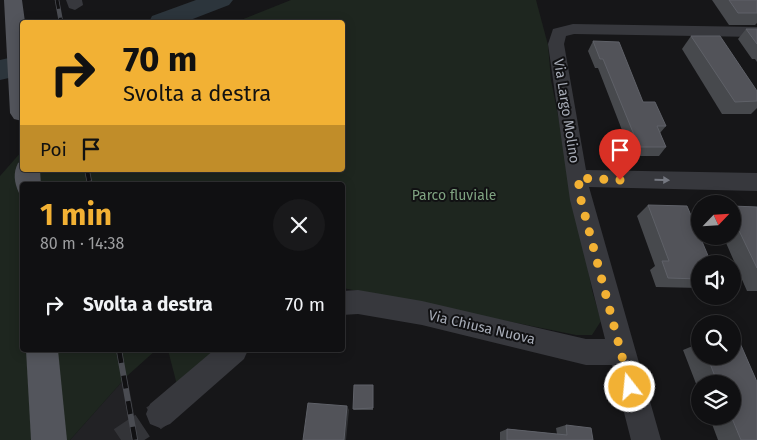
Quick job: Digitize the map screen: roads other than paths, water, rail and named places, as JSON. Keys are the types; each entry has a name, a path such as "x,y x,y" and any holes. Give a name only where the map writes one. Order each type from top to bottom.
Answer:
{"main road":[{"path":"13,0 20,88"},
{"path":"42,352 49,440"}],"street":[{"name":"Via Largo Molino","path":"646,440 620,352 581,200 564,110 556,44 558,33 573,28 757,32"},
{"path":"578,178 757,182"},
{"name":"Via Chiusa Nuova","path":"345,303 358,302 422,313 586,352 620,352"},
{"path":"160,414 232,352"}],"waterway":[{"path":"167,20 220,0"},
{"path":"0,70 20,65"}],"tunnel":[{"path":"121,440 160,414"}],"railway":[{"path":"57,0 61,20"},
{"path":"87,172 89,182"},
{"path":"119,352 135,440"}],"park label":[{"name":"Parco fluviale","path":"454,195"}]}
